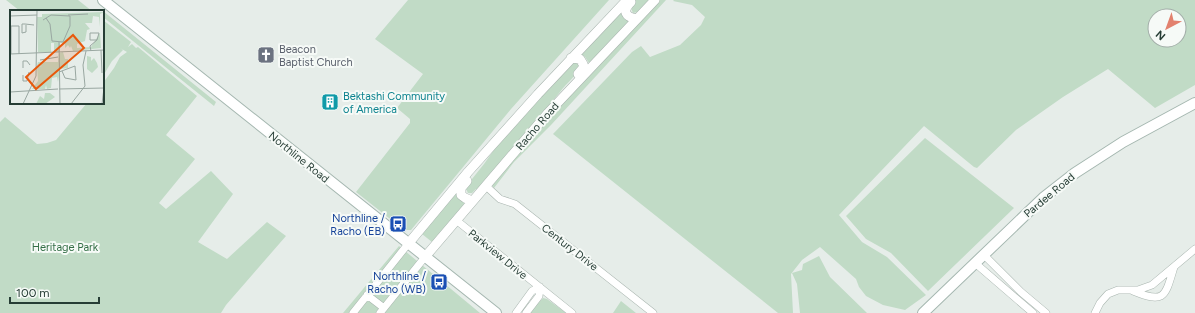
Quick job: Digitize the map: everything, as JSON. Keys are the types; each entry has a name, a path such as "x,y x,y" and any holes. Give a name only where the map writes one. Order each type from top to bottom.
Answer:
{"main road":[{"name":"Northline Road","path":"103,0 496,313"},
{"name":"Pardee Road","path":"923,313 1043,198 1088,164 1123,142 1195,103"}],"street":[{"name":"Racho Road","path":"408,244 502,134 571,58 627,0"},
{"path":"633,0 625,10 628,16 637,19"},
{"name":"Racho Road","path":"425,257 548,113 655,0"},
{"path":"548,113 562,91 584,67 584,64 580,59 571,58"},
{"path":"472,201 461,195 461,188 482,163 502,134"},
{"name":"Century Drive","path":"486,186 500,199 515,204 652,313"},
{"name":"Parkview Drive","path":"456,220 572,313"},
{"path":"353,313 408,244"},
{"path":"1095,313 1100,302 1108,294 1118,290 1138,290 1152,285 1195,249"},
{"path":"984,254 1021,292 1046,313"},
{"path":"367,295 382,311 425,257"},
{"path":"975,263 1033,313"},
{"path":"1131,290 1152,298 1163,295 1168,288 1174,267"},
{"path":"526,313 539,296 540,288"},
{"name":"Parkview Drive","path":"516,313 532,291 540,288"}],"green space":[{"path":"6,0 78,0 91,10 19,10"},
{"path":"408,0 609,0 511,109 411,230 404,230 356,192 410,123 410,119 397,108 423,74 375,39"},
{"path":"635,0 651,0 638,12 633,13 631,8"},
{"path":"660,0 666,0 551,125 514,162 494,188 492,185 533,137 574,91"},
{"path":"1195,0 1195,85 1155,108 1108,69 1063,97 1016,130 977,168 924,126 839,215 862,242 887,257 926,295 905,310 883,305 866,296 859,287 856,279 820,247 802,260 791,274 793,313 778,313 553,134 632,52 641,46 650,57 680,45 701,25 705,17 692,5 673,1"},
{"path":"104,12 216,102 214,106 104,18"},
{"path":"621,12 629,21 589,63 581,54"},
{"name":"Heritage Park","path":"104,21 131,42 128,47 132,44 136,48 138,47 197,96 166,135 195,159 159,203 166,209 211,171 233,194 198,242 227,259 267,222 286,236 226,305 221,313 0,313 0,122 5,117 37,144 56,140 86,104 104,104 104,82 120,57 127,52 120,48 123,50 112,61 104,74"},
{"path":"573,63 577,63 579,65 574,76 477,190 476,189 472,193 468,193 466,189 468,184 503,137"},
{"path":"925,138 1014,208 928,291 891,253 866,239 846,216"},
{"path":"456,193 465,203 432,242 422,234"},
{"path":"399,246 480,313 343,313"},
{"path":"819,256 830,277 867,313 800,313 797,284 792,273 802,270 803,264"},
{"path":"543,298 547,299 566,313 529,313"},
{"path":"621,301 636,313 613,313"}],"place":[{"name":"Beacon Baptist Church","path":"266,55"},
{"name":"Bektashi Community of America","path":"330,102"},
{"name":"Northline / Racho (EB)","path":"398,224"},
{"name":"Northline / Racho (WB)","path":"439,282"}]}
